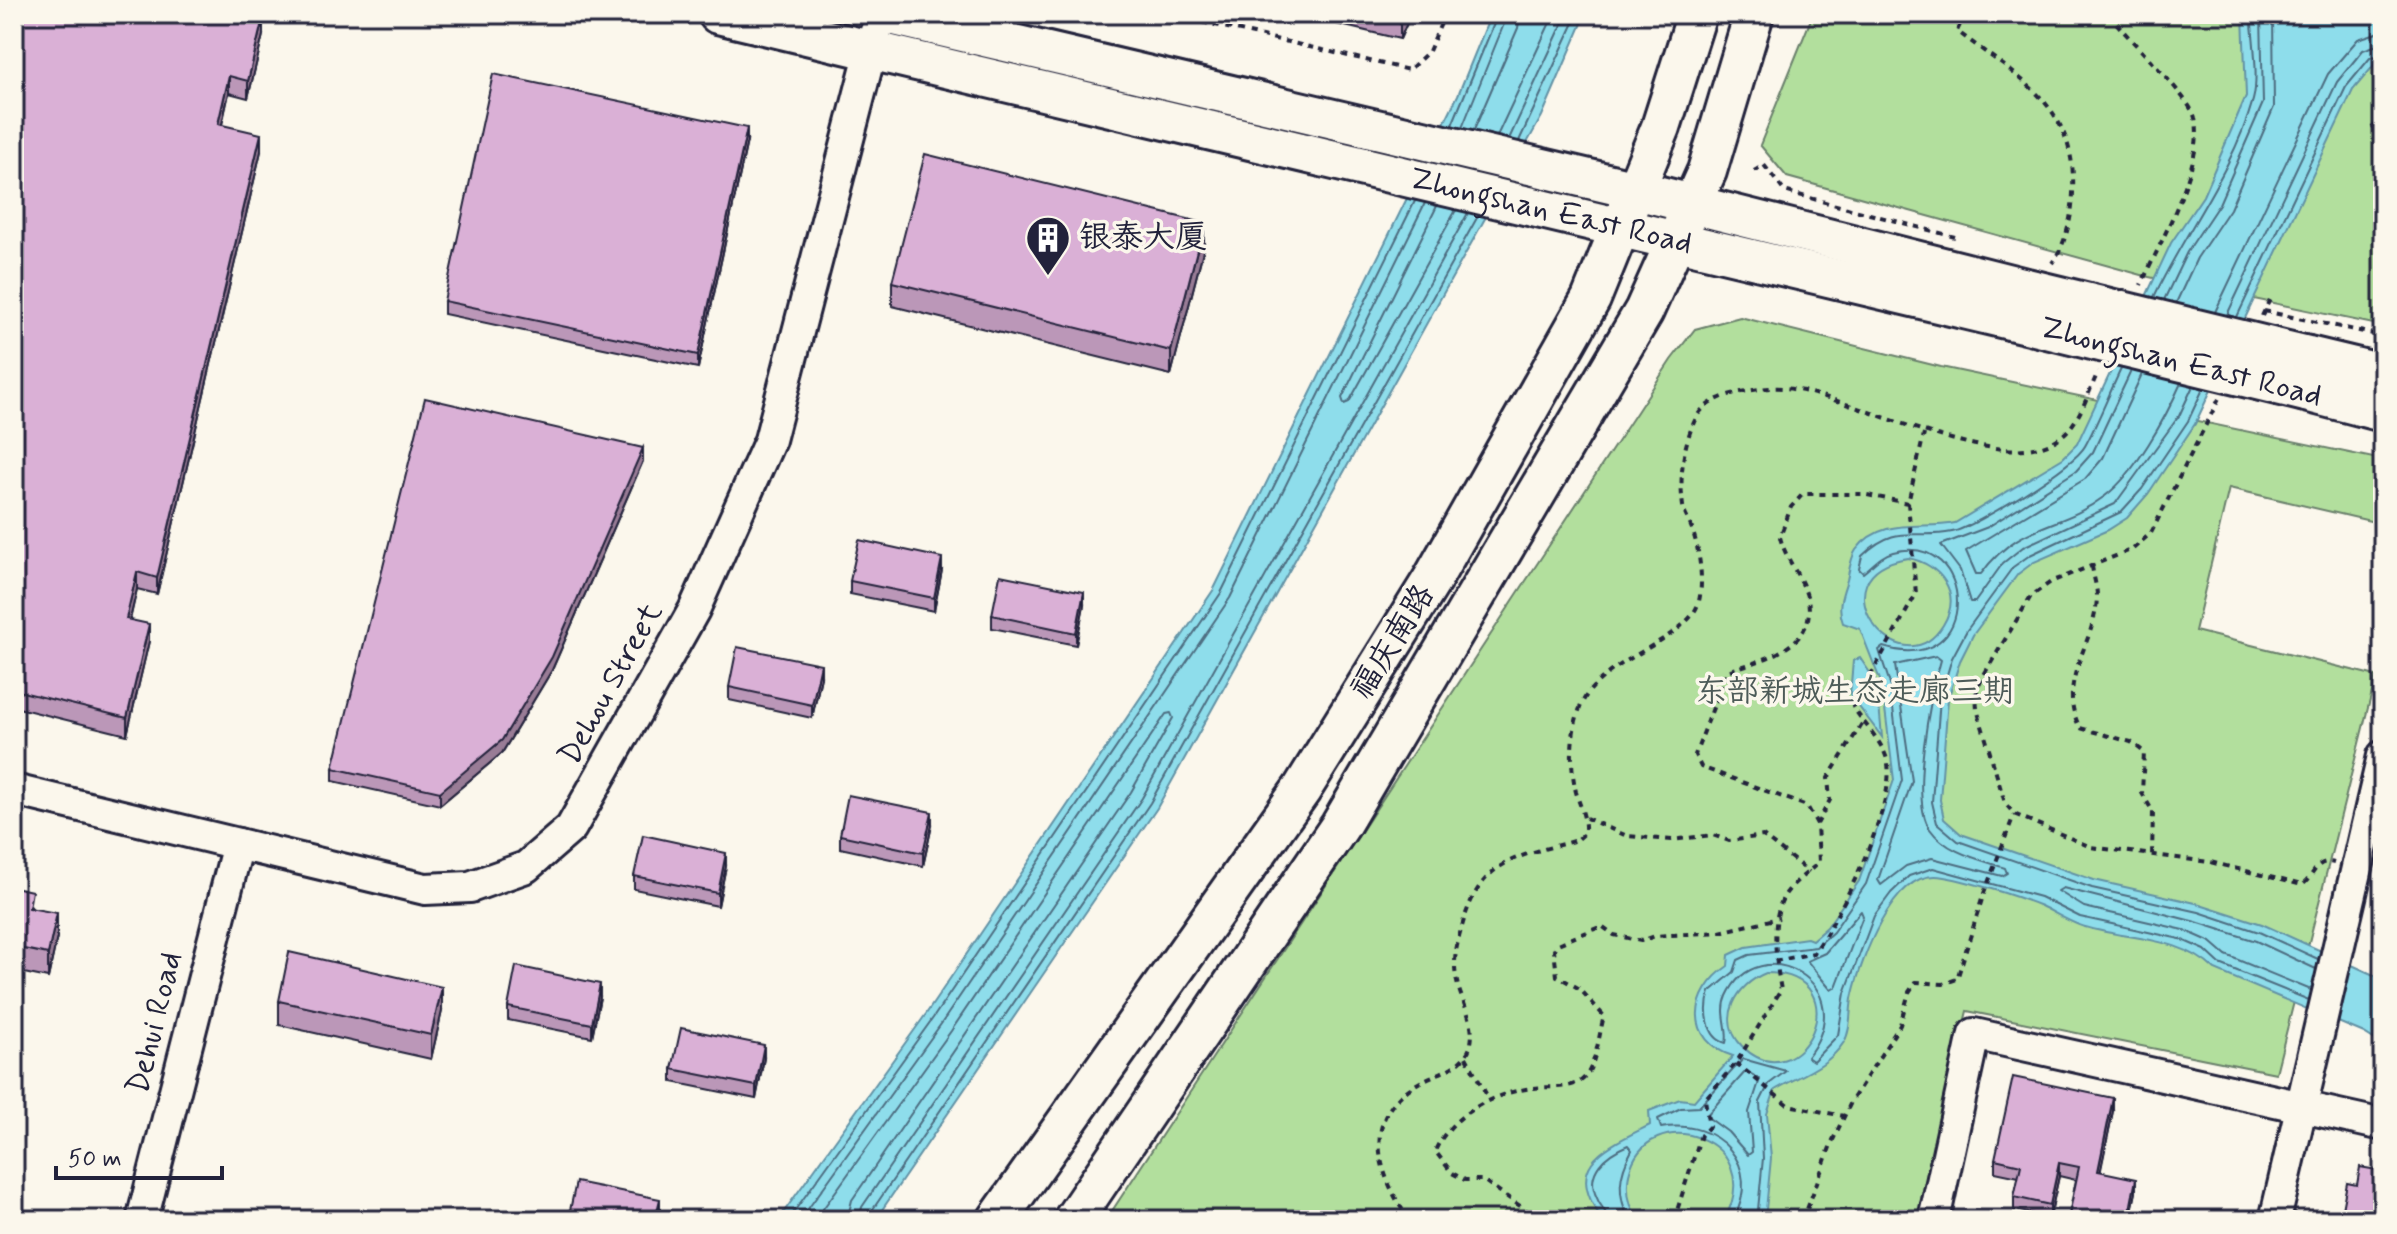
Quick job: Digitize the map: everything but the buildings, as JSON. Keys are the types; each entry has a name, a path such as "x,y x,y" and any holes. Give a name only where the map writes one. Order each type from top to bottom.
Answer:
{"main road":[{"name":"Zhongshan East Road","path":"718,14 879,26 1428,141 1636,190 2023,289 2307,374 2383,412"},
{"name":"福庆南路","path":"997,1220 1223,904 1318,763 1432,580 1591,299 1661,127 1697,14"},
{"name":"福庆南路","path":"1073,1220 1340,826 1644,311 1707,171 1754,14"},
{"name":"Zhongshan East Road","path":"879,26 1410,176 1677,239 2023,289"},
{"name":"Zhongshan East Road","path":"2307,374 2383,374"}],"street":[{"name":"Dehou Street","path":"14,790 425,889 470,887 526,867 571,828 694,610 770,440 879,26"},
{"path":"2275,1220 2383,756"},
{"name":"Dehui Road","path":"142,1220 238,844"},
{"path":"1934,1220 1974,1034 2383,1125"}],"path":[{"path":"1167,14 1409,70 1429,51 1445,14"},
{"path":"1965,14 1957,31 2041,96 2066,131 2074,172 2072,215 2053,263 2023,289"},
{"path":"2109,14 2126,37 2178,91 2196,118 2193,166 2136,294"},
{"path":"2372,128 2383,118"},
{"path":"1754,171 1764,165 1784,191 1963,239"},
{"path":"2257,325 2272,295"},
{"path":"2264,311 2383,336"},
{"path":"1409,1220 1390,1192 1383,1173 1379,1149 1383,1118 1397,1098 1466,1057 1471,1043 1471,1020 1454,968 1456,948 1470,900 1480,881 1501,864 1577,840 1585,833 1586,818 1576,792 1572,761 1580,705 1597,681 1665,637 1688,618 1699,603 1699,557 1683,509 1685,445 1698,414 1722,396 1753,389 1785,388 1852,407 1924,434 2022,449 2050,444 2066,434 2101,365"},
{"path":"2222,394 2151,533 2133,549 2051,582 2031,596 1976,694 1998,789 2014,814 2091,847 2210,862 2302,885 2325,860 2356,867"},
{"path":"1775,961 1814,953 1853,885 1885,798 1887,759 1853,707 1916,594 1908,503 1924,434"},
{"path":"1674,1220 1701,1135 1709,1127 1705,1099 1736,1063 1781,990 1775,961 1785,893 1819,862 1817,824 1807,806 1701,767 1695,755 1727,671 1782,654 1803,630 1808,601 1780,537 1791,507 1803,494 1862,494 1908,503"},
{"path":"2092,566 2097,597 2088,639 2071,685 2070,708 2080,728 2131,742 2144,752 2142,793 2153,812 2152,855"},
{"path":"1817,824 1830,800 1828,778 1863,722"},
{"path":"1803,1220 1844,1116 1900,1025 1909,992 1916,982 1943,984 1957,979 1983,896 2014,814"},
{"path":"1586,818 1627,836 1672,840 1713,835 1729,841 1763,836 1809,872"},
{"path":"1540,1220 1483,1180 1465,1180 1452,1173 1435,1151 1462,1115 1490,1101 1533,1088 1574,1084 1589,1072 1604,1016 1580,989 1557,976 1554,950 1558,944 1602,926 1614,935 1641,941 1655,936 1720,932 1779,918"},
{"path":"1466,1057 1490,1101"},
{"path":"1736,1063 1788,1105 1844,1116"},
{"path":"1559,1220 1576,1220"}],"green space":[{"path":"1813,14 2383,14 2383,326 2149,277 1787,177 1760,145"},
{"name":"东部新城生态走廊三期","path":"1740,317 1941,367 2383,460 2383,524 2229,488 2195,631 2376,676 2276,1073 1967,1011 1916,1220 1106,1220 1671,360 1695,329"}],"water":[{"path":"1491,14 1586,14 1542,116 1157,808 875,1220 778,1220 926,1014 1214,589 1458,95"},
{"path":"2243,14 2383,14 2383,59 2353,90 2195,424 2148,494 2127,518 2108,530 2034,562 2018,574 1973,635 1960,661 1948,699 1940,800 1944,819 1961,834 2094,880 2200,904 2262,924 2376,976 2383,980 2383,1045 2364,1033 2215,970 2185,950 2079,925 2041,906 1972,884 1935,876 1919,879 1892,904 1871,941 1853,994 1844,1042 1822,1064 1775,1090 1767,1114 1771,1158 1765,1220 1724,1220 1734,1191 1731,1168 1719,1150 1700,1138 1679,1134 1657,1138 1640,1151 1629,1174 1629,1198 1639,1220 1603,1220 1591,1201 1586,1185 1587,1172 1594,1160 1617,1142 1650,1125 1649,1111 1680,1099 1694,1101 1733,1056 1717,1049 1706,1039 1698,1015 1706,989 1728,966 1729,955 1746,947 1807,938 1812,940 1827,927 1859,881 1894,780 1882,685 1860,629 1843,623 1840,612 1854,553 1866,539 1890,528 1955,523 2063,458 2077,444 2171,243 2203,196 2246,96","holes":["1908,558 1920,561 1938,573 1949,591 1950,602 1943,625 1925,643 1906,646 1887,638 1873,623 1865,604 1866,584 1880,568","1766,973 1795,979 1811,993 1817,1012 1812,1032 1801,1049 1784,1059 1764,1060 1742,1046 1734,1036 1731,1025 1733,1004 1739,994 1746,985"]},
{"path":"1860,658 1877,683 1882,737 1850,695 1853,661"}],"place":[{"name":"银泰大厦","path":"1048,277"}]}
